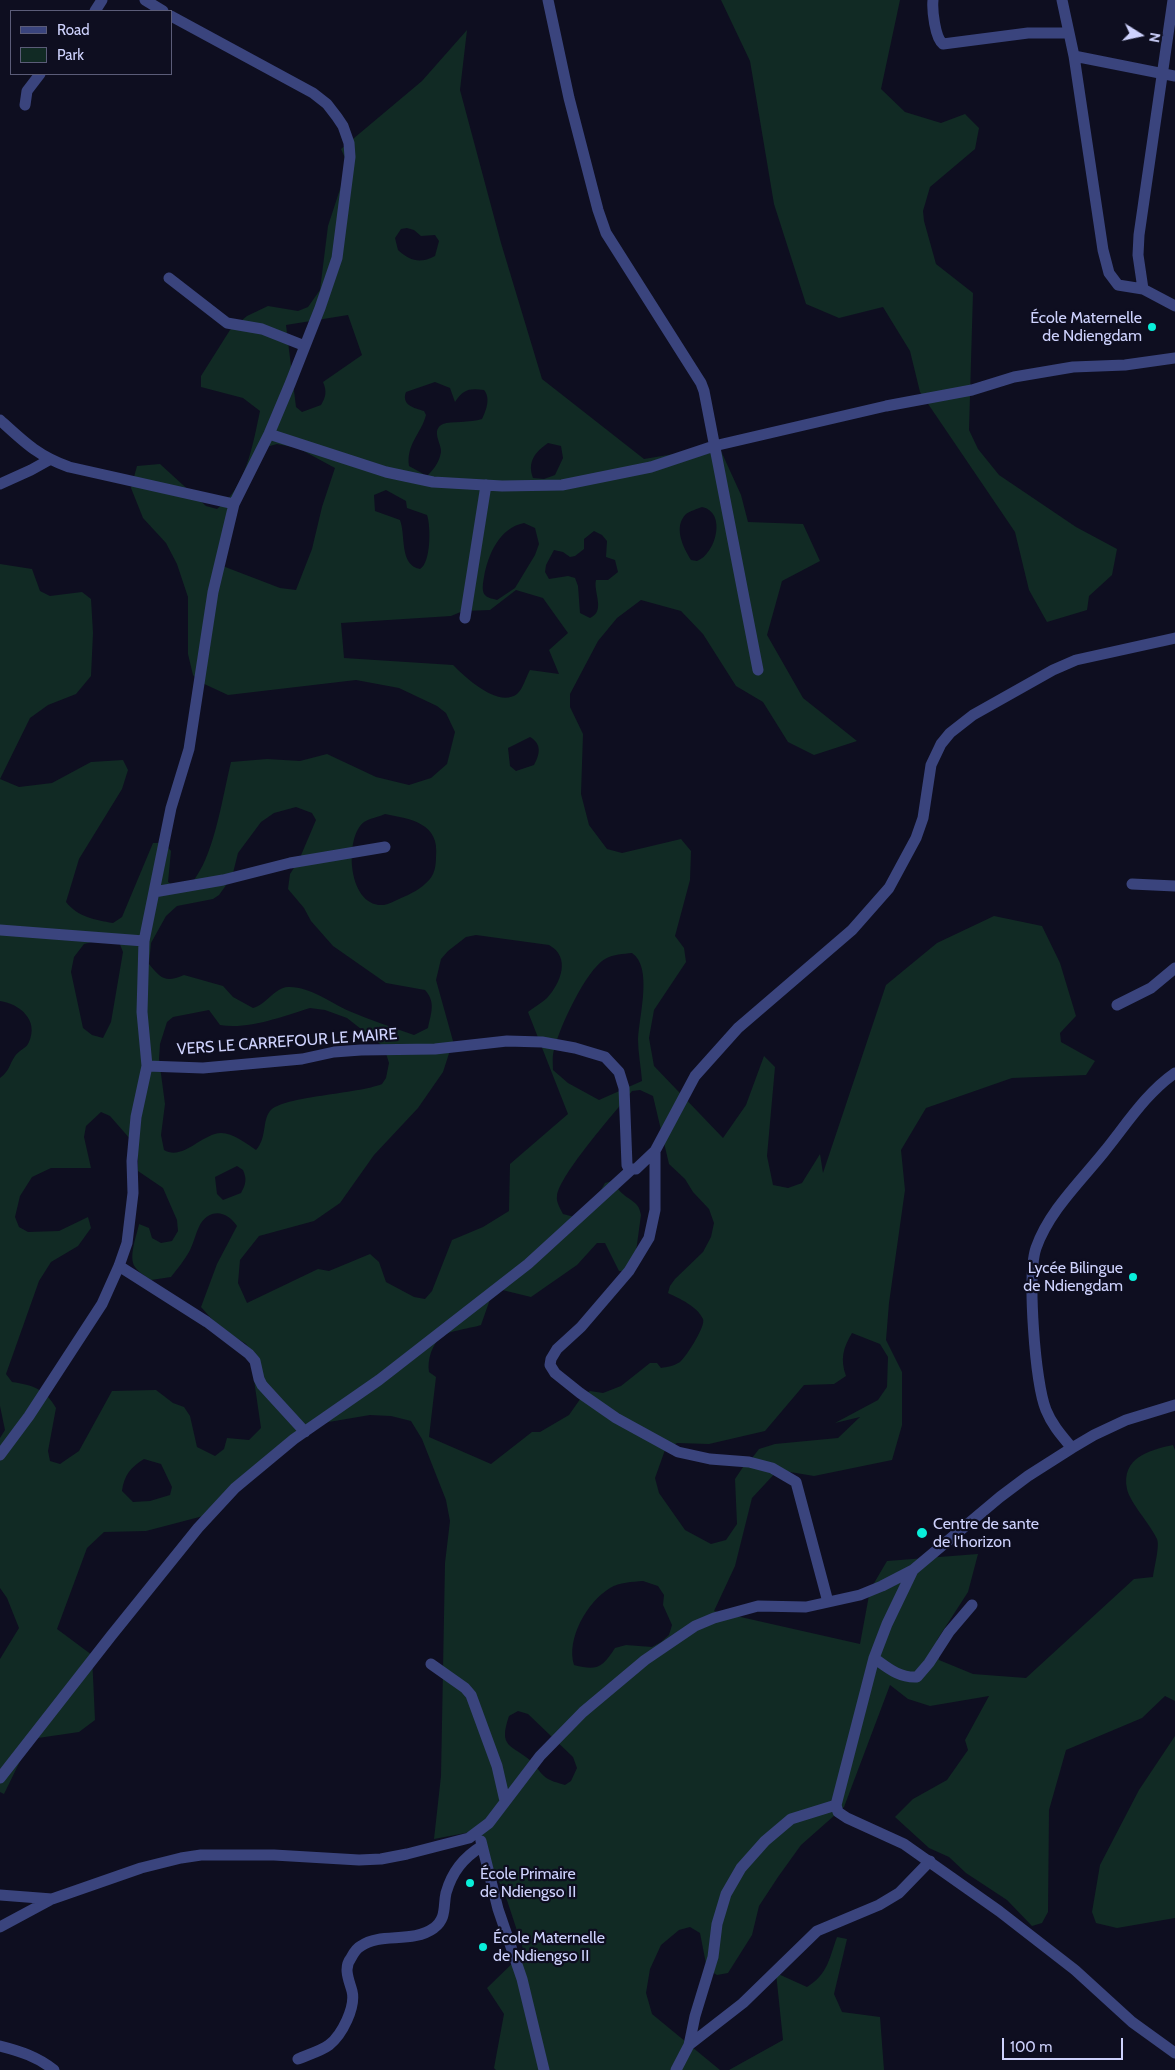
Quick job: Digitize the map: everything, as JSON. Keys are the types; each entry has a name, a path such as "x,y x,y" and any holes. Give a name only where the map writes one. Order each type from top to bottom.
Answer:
{"street":[{"path":"146,0 162,10"},
{"path":"548,0 569,98 598,210 606,233 701,383 758,670"},
{"path":"933,0 932,13 939,41 943,44 1028,33 1068,33"},
{"path":"1062,0 1074,56 1103,250 1110,273 1118,285 1143,289 1175,306"},
{"path":"1143,289 1138,243 1173,0"},
{"path":"0,1455 29,1416 102,1304 127,1243 136,1116 147,1066 142,1012 144,942 171,808 189,749 206,628 234,504 268,434 331,279 337,258 350,157 349,142 343,126 327,104 313,93 172,17"},
{"path":"1074,56 1175,76"},
{"path":"25,106 27,91 39,75"},
{"path":"169,278 227,323 262,330 305,346"},
{"path":"268,434 386,472 433,482 486,485 562,485 651,467 714,446 886,406 972,390 1014,377 1060,368 1094,364 1125,364 1175,358"},
{"path":"0,420 36,452 49,460 78,469 234,504"},
{"path":"0,484 49,460"},
{"path":"465,618 486,485"},
{"path":"0,1778 198,1528 235,1488 304,1432 387,1374 528,1264 632,1169 641,1165 655,1151 695,1076 738,1028 852,930 889,888 916,838 923,818 931,765 941,744 950,733 973,715 1053,670 1076,660 1175,638"},
{"path":"154,892 223,880 290,862 384,847"},
{"path":"1132,884 1175,886"},
{"path":"0,930 144,942"},
{"path":"1117,1005 1151,988 1175,968"},
{"name":"VERS LE CARREFOUR LE MAIRE","path":"147,1066 203,1068 302,1059 334,1052 435,1049 507,1041 542,1042 575,1048 604,1057 619,1072 624,1088 627,1165 632,1169"},
{"path":"1072,1448 1055,1426 1046,1410 1042,1395 1032,1300 1034,1255 1046,1228 1072,1190 1125,1123 1162,1083 1175,1073"},
{"path":"655,1151 655,1210 649,1238 629,1271 581,1327 557,1349 550,1365 554,1374 580,1394 616,1418 678,1452 710,1459 749,1462 772,1468 796,1482 828,1602"},
{"path":"119,1266 206,1322 249,1354 254,1361 262,1385 304,1432"},
{"path":"0,1927 52,1899 141,1868 182,1858 201,1855 274,1855 359,1860 381,1859 458,1841 480,1831 506,1801 540,1756 583,1712 645,1660 695,1626 714,1618 758,1606 806,1607 860,1595 913,1570 1000,1497 1028,1476 1072,1448 1126,1420 1175,1405"},
{"path":"913,1570 887,1624 874,1658 836,1805 838,1812 904,1844 930,1860 1060,1958 1132,2022 1175,2052"},
{"path":"874,1658 895,1673 907,1678 917,1677 929,1663 949,1632 972,1605"},
{"path":"431,1664 472,1695 497,1766 506,1801"},
{"path":"676,2070 689,2045 695,2016 713,1957 717,1924 726,1894 741,1868 764,1841 791,1819 836,1805"},
{"path":"480,1831 498,1909 522,1979 544,2070"},
{"path":"298,2059 328,2046 341,2032 349,2016 352,1993 347,1975 349,1960 360,1946 375,1941 418,1936 435,1927 442,1918 446,1908 445,1896 456,1868 470,1854 482,1846"},
{"path":"689,2045 743,2003 817,1931 879,1905 899,1893 930,1860"},
{"path":"0,1895 52,1899"},
{"path":"0,2046 27,2054 44,2062 54,2070"}],"green space":[{"path":"721,0 900,0 881,89 905,112 941,123 965,114 979,128 975,149 930,187 923,211 936,264 973,293 969,430 978,449 999,475 1076,527 1117,549 1112,575 1089,596 1087,610 1047,622 1029,590 1015,532 920,392 910,351 883,307 839,318 806,304 774,204 750,61"},
{"path":"467,30 460,90 501,243 542,379 644,459 692,451 716,440 741,495 748,522 803,524 820,561 782,581 767,635 803,698 857,741 814,755 788,742 763,702 736,686 703,634 681,611 641,600 617,618 598,641 570,694 570,707 583,734 581,794 589,825 607,849 622,853 681,839 691,851 690,880 675,936 684,948 686,962 654,1010 649,1038 654,1066 723,1138 746,1105 764,1056 775,1067 767,1156 773,1185 788,1188 802,1183 820,1154 823,1173 886,985 937,943 994,916 1042,926 1060,963 1076,1016 1060,1033 1061,1042 1095,1061 1086,1075 1012,1078 926,1108 901,1150 905,1190 889,1303 886,1340 902,1372 902,1425 892,1460 814,1476 778,1470 752,1498 735,1566 714,1611 860,1644 870,1590 887,1561 978,1554 968,1592 937,1640 939,1660 973,1674 1026,1678 1134,1579 1153,1577 1158,1542 1129,1495 1126,1478 1128,1470 1133,1463 1146,1453 1173,1445 1175,1450 1175,1701 1165,1696 1142,1718 1066,1750 1049,1810 1048,1912 1042,1923 1032,1926 1007,1900 966,1873 949,1857 929,1848 895,1817 913,1799 947,1780 968,1750 965,1740 989,1696 930,1706 908,1699 890,1685 844,1807 801,1845 778,1877 759,1906 752,1935 728,1973 717,1975 707,1969 700,1933 690,1927 679,1930 661,1945 650,1969 646,1993 652,2014 720,2070 496,2070 494,2068 504,2014 487,1988 524,1952 504,1891 471,1832 434,1839 441,1776 445,1563 450,1521 446,1500 422,1439 411,1421 391,1416 370,1415 305,1426 207,1515 146,1531 104,1532 87,1548 57,1629 92,1655 95,1720 79,1732 38,1738 24,1753 4,1794 0,1792 0,1659 19,1628 7,1598 0,1588 0,1438 5,1430 0,1406 0,1078 8,1070 17,1054 28,1044 32,1027 26,1014 21,1009 0,1001 0,779 19,787 52,783 91,762 123,760 128,770 122,789 79,859 66,902 81,914 93,919 113,923 122,917 153,843 164,843 171,851 168,882 177,888 188,884 194,879 203,866 213,837 231,762 267,759 300,761 327,754 376,777 409,785 431,778 447,764 455,732 446,713 437,706 399,688 356,680 228,695 200,682 193,675 188,654 188,597 177,564 166,543 143,518 131,488 137,466 160,464 206,506 217,509 235,489 247,464 260,411 243,398 201,387 201,376 230,330 247,316 268,306 298,311 308,307 320,290 328,226 342,183 345,158 341,149 422,81","holes":["401,229 414,230 421,236 435,235 439,241 435,256 425,260 411,259 398,250 395,238","348,315 362,355 323,382 325,394 321,405 302,412 296,407 286,325","435,382 450,388 455,402 467,390 484,390 487,397 482,419 446,423 439,427 437,433 441,452 436,466 427,476 409,466 410,451 426,415 424,411 409,405 405,400 406,392","548,443 561,446 563,458 555,475 544,479 533,478 531,472 533,458","277,444 298,448 335,468 322,507 312,549 296,590 280,588 220,565 231,516 266,447","386,490 406,501 407,508 427,515 429,527 428,552 424,565 420,569 413,566 406,556 400,520 375,511 374,495","702,507 710,510 716,524 714,542 704,557 697,561 691,560 688,555 682,543 680,531 682,519 686,514","524,523 535,528 539,544 535,555 515,588 497,600 484,595 483,585 488,560 501,536 515,526","594,531 602,535 607,541 606,557 615,560 618,572 608,580 596,580 598,606 595,615 590,618 580,613 578,586 575,578 568,576 549,579 545,572 546,565 554,550 563,552 570,557 575,556 584,549 584,539","516,590 543,598 568,633 549,650 559,674 530,670 517,694 501,697 483,690 453,665 344,658 341,623 451,616 463,611 490,610","530,737 538,746 539,753 536,761 534,765 516,771 510,766 508,748","296,807 312,813 316,820 299,860 290,874 288,889 304,908 311,921 333,946 386,983 425,990 432,1003 428,1028 414,1035 342,1008 312,992 296,987 278,990 262,1004 253,1008 233,997 223,986 184,975 168,979 157,973 149,964 151,943 166,916 177,906 213,899 219,895 232,877 238,853 261,822 274,813","385,814 414,821 428,830 436,846 435,865 430,879 412,893 384,905 372,903 362,895 356,884 353,870 353,842 358,830 369,819","476,935 549,945 556,950 562,963 560,978 547,998 528,1012 568,1114 510,1164 509,1211 483,1227 452,1240 432,1291 425,1299 414,1297 386,1282 379,1262 370,1254 329,1271 318,1269 247,1303 238,1283 240,1260 259,1236 314,1221 340,1203 374,1155 418,1108 443,1072 453,1041 436,980 441,959 466,937","104,939 119,942 123,952 111,1022 103,1038 92,1035 83,1028 71,972 74,957 84,944","632,953 642,969 643,993 638,1039 642,1081 599,1100 568,1083 553,1070 553,1055 561,1028 582,987 598,965 605,959 618,954","310,1008 325,1010 347,1018 384,1047 389,1063 386,1078 382,1084 371,1087 290,1102 278,1106 270,1111 262,1140 256,1150 226,1133 214,1134 178,1152 164,1150 161,1135 165,1104 159,1059 160,1044 167,1022 173,1017 209,1010 220,1025 242,1026","640,1090 653,1096 669,1164 685,1179 693,1192 709,1209 714,1223 711,1237 703,1252 675,1279 668,1293 683,1300 697,1310 703,1319 702,1328 695,1341 683,1359 678,1363 661,1368 657,1363 650,1363 621,1386 603,1393 590,1391 583,1395 569,1415 540,1432 532,1432 491,1464 429,1437 436,1377 429,1372 431,1352 438,1339 445,1334 481,1325 494,1288 531,1297 577,1265 597,1243 605,1243 619,1271 626,1271 635,1259 640,1211 637,1205 622,1193 612,1181 605,1183 590,1209 578,1218 563,1214 558,1205 557,1196 567,1173 632,1091","101,1112 110,1116 138,1148 138,1171 163,1188 177,1220 178,1231 172,1241 161,1243 152,1238 149,1228 139,1224 132,1258 133,1263 138,1271 151,1280 171,1277 189,1252 201,1223 210,1215 215,1213 225,1215 237,1226 217,1264 201,1307 219,1327 246,1344 253,1353 253,1373 261,1428 249,1440 227,1438 224,1449 215,1456 197,1447 190,1416 184,1407 173,1403 156,1390 112,1391 79,1451 60,1464 50,1461 48,1451 56,1408 43,1392 12,1382 6,1374 39,1281 51,1262 78,1246 91,1228 88,1217 59,1231 28,1232 19,1227 15,1217 20,1196 32,1177 51,1168 91,1168 84,1137 86,1126","237,1166 243,1170 244,1187 241,1193 223,1200 217,1194 215,1177","852,1333 880,1344 888,1357 887,1387 878,1400 835,1423 860,1417 838,1438 775,1444 759,1449 735,1479 737,1524 726,1540 711,1544 685,1530 659,1493 655,1478 665,1450 677,1443 709,1444 765,1431 804,1385 834,1384 846,1376 843,1364 845,1349","144,1459 161,1464 172,1487 170,1495 150,1501 133,1502 122,1491 124,1480 129,1472","643,1581 658,1586 664,1595 663,1605 672,1625 669,1635 652,1647 626,1645 615,1648 602,1664 594,1668 574,1665 572,1655 573,1644 580,1622 586,1612 610,1588 626,1583","518,1711 528,1714 573,1757 577,1768 571,1781 565,1785 546,1778 533,1763 512,1748 506,1740 505,1734 509,1716"]},
{"path":"0,564 32,569 40,591 50,596 82,592 91,599 93,633 91,676 76,694 48,705 30,718 0,779"},
{"path":"1175,1736 1175,1918 1117,1928 1096,1923 1092,1912 1100,1865 1139,1790"},
{"path":"837,1937 847,1939 834,1994 842,2012 880,2017 884,2070 729,2070 783,2040 776,1973 807,1987 824,1971"}],"place":[{"name":"École Maternelle de Ndiengdam","path":"1152,327"},
{"name":"Lycée Bilingue de Ndiengdam","path":"1133,1277"},
{"name":"Centre de sante de l'horizon","path":"922,1533"},
{"name":"École Primaire de Ndiengso II","path":"470,1883"},
{"name":"École Maternelle de Ndiengso II","path":"483,1947"}]}
